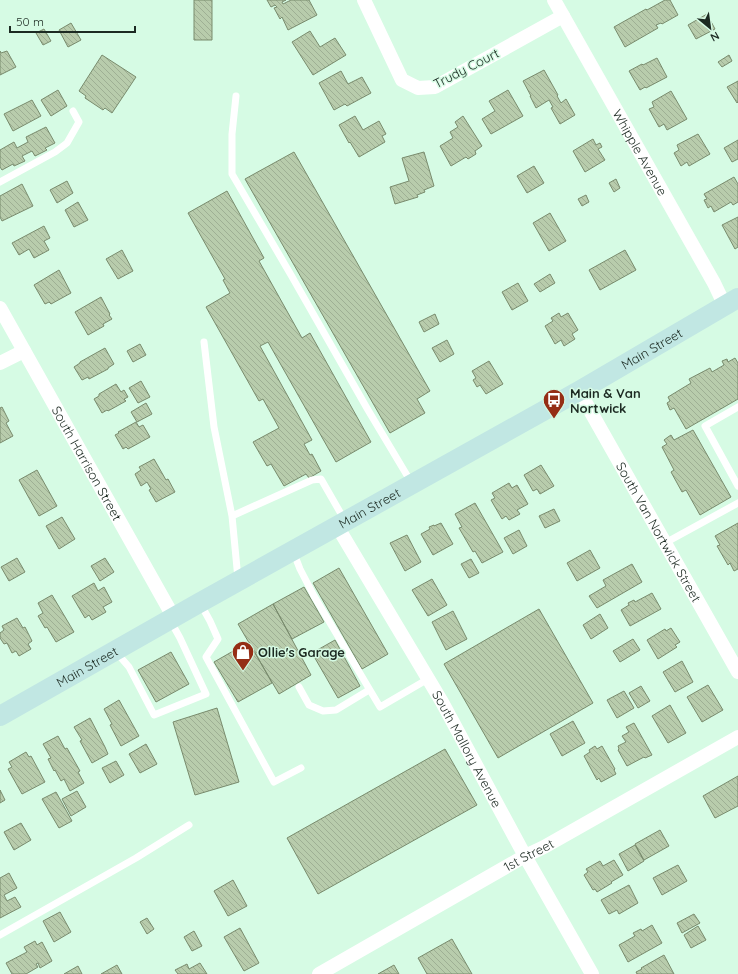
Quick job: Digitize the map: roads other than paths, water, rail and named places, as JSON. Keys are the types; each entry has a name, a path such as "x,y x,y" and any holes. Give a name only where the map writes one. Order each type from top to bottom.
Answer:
{"main road":[{"name":"Main Street","path":"0,716 238,581 579,391 731,302"}],"street":[{"name":"Trudy Court","path":"364,0 402,80 418,88 435,86 563,16"},
{"name":"Whipple Avenue","path":"554,0 714,283 731,302"},
{"name":"South Harrison Street","path":"0,308 171,619"},
{"path":"0,363 24,351"},
{"name":"South Van Nortwick Street","path":"579,391 738,672"},
{"name":"South Mallory Avenue","path":"341,524 442,702 525,856 592,974"},
{"name":"1st Street","path":"319,974 525,856 738,737"}],"lane":[{"path":"236,96 232,134 232,174 412,484"},
{"path":"0,182 55,152 68,143 79,122 73,111"},
{"path":"204,342 214,427 232,516 238,581"},
{"path":"738,407 705,426 738,486"},
{"path":"232,516 312,480 321,479 341,524"},
{"path":"665,544 738,503"},
{"path":"293,551 300,569 314,596 380,707 428,679"},
{"path":"200,603 218,639 206,657 274,782 301,768"},
{"path":"115,651 129,667 154,715 206,694 171,619"},
{"path":"300,687 309,705 323,711 336,710 369,690"},
{"path":"0,936 136,858 189,825"}],"place":[{"name":"Main & Van Nortwick","path":"554,420"},
{"name":"Ollie's Garage","path":"243,672"}]}
